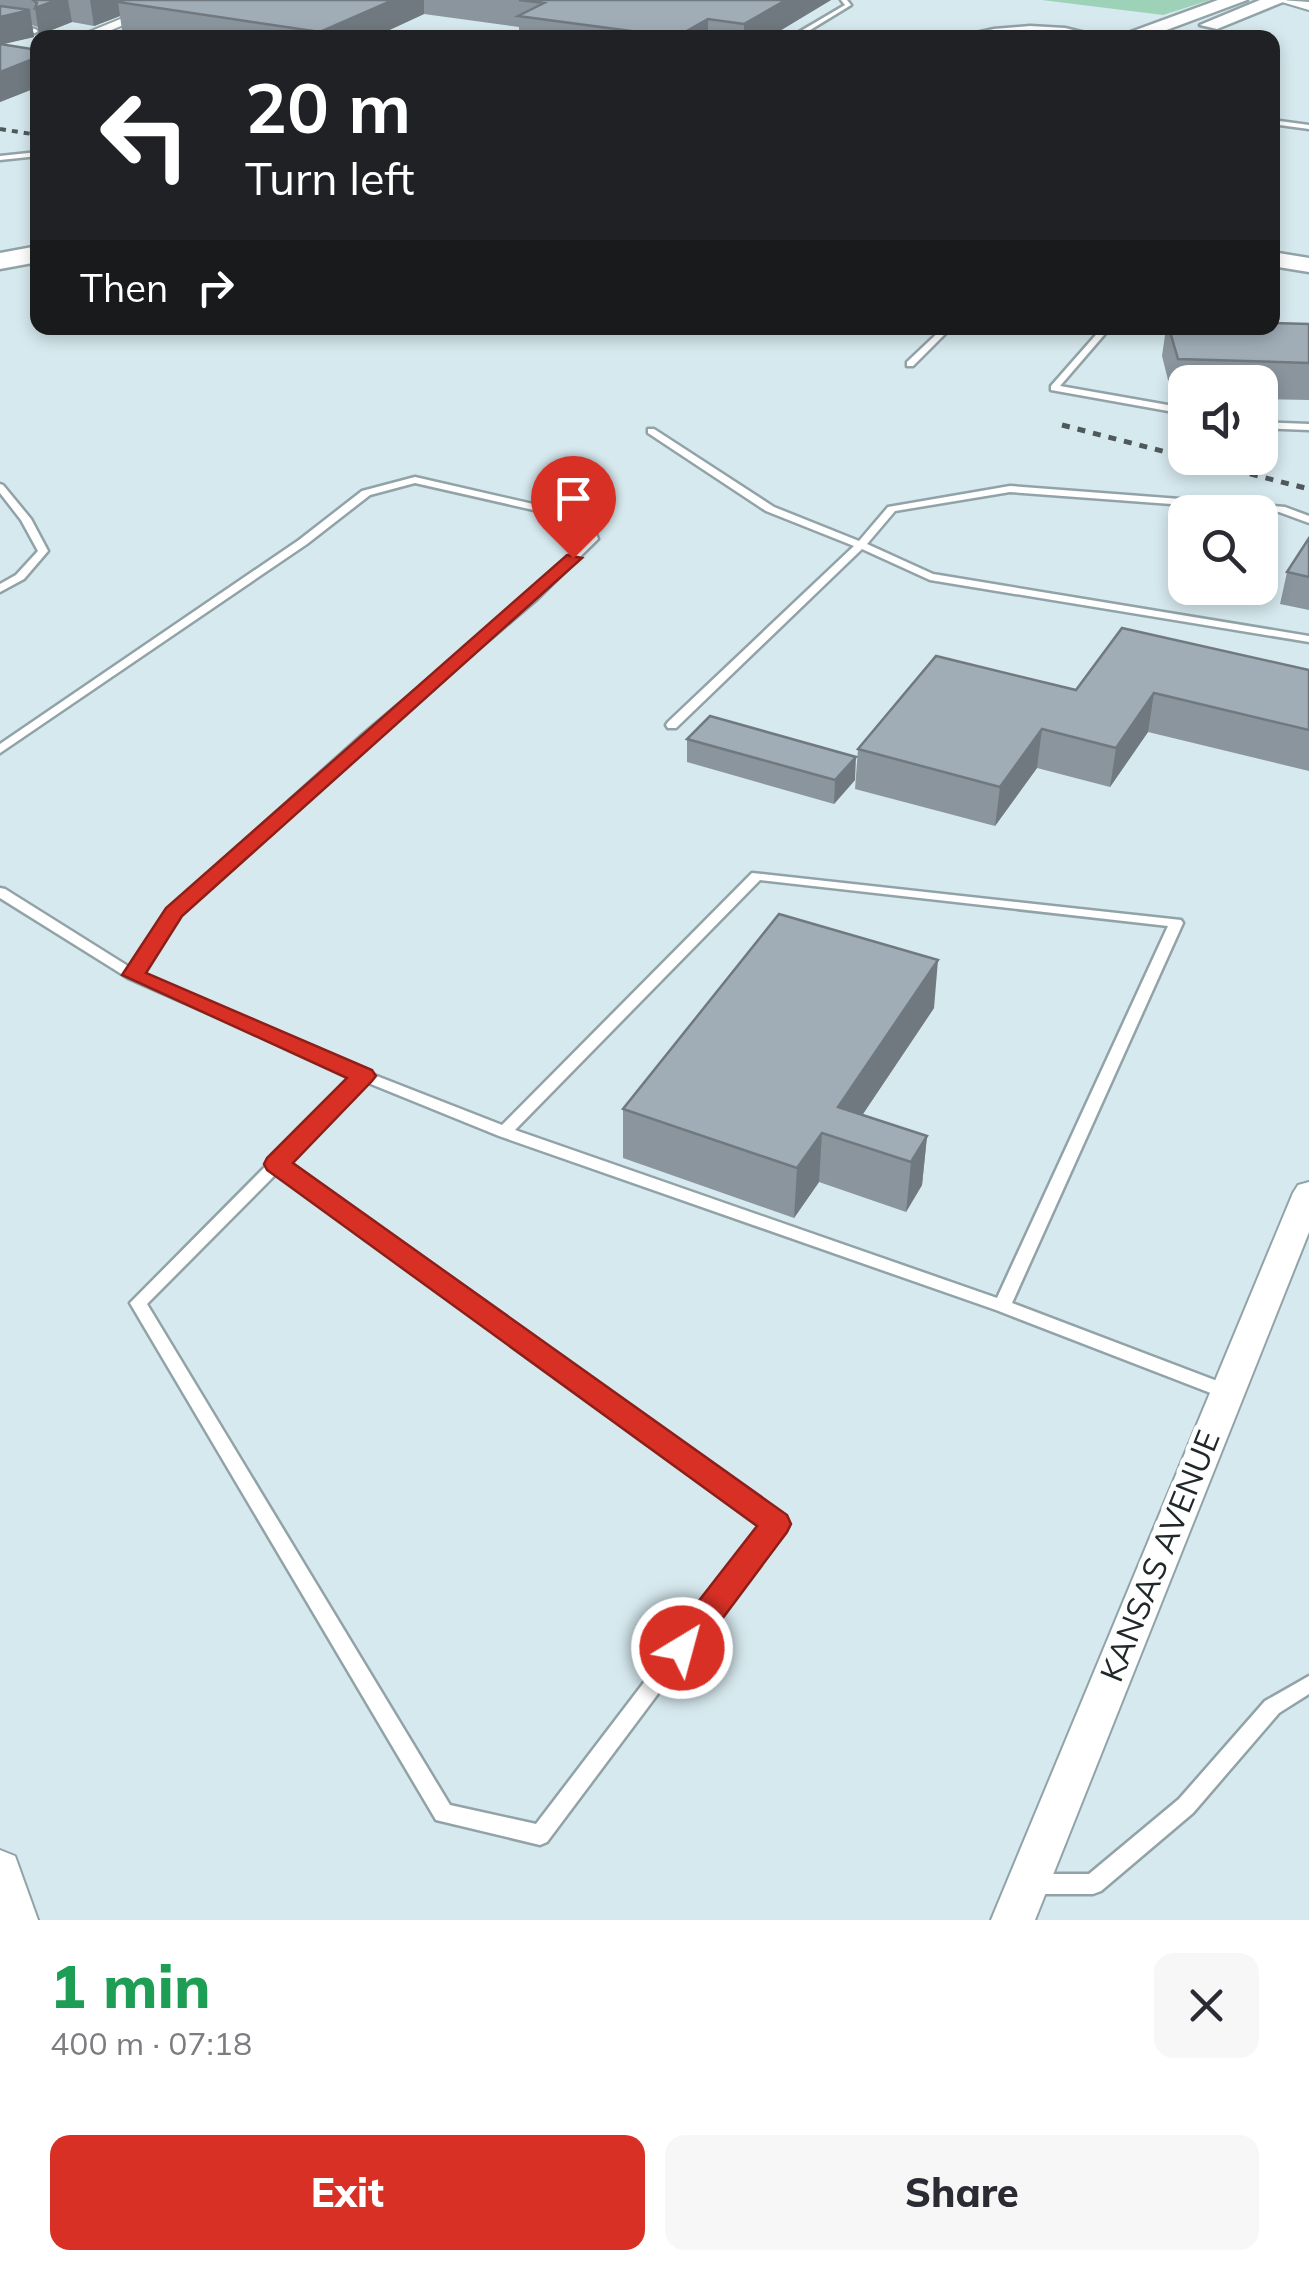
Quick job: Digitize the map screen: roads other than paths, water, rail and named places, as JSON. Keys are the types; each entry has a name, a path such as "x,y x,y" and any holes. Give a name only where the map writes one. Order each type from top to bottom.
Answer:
{"main road":[{"path":"1154,30 1278,0"},
{"path":"1193,30 1238,8 1309,14"},
{"path":"0,243 30,237"},
{"path":"0,261 30,255"},
{"path":"1280,260 1309,264"}],"street":[{"path":"101,30 178,0"},
{"path":"1286,0 1309,6"},
{"name":"KANSAS AVENUE","path":"1012,1920 1309,1193"},
{"path":"0,1870 16,1920"}],"lane":[{"path":"806,30 848,5 844,0"},
{"path":"0,26 30,30"},
{"path":"988,30 1053,26 1069,30"},
{"path":"1280,123 1309,127"},
{"path":"0,158 30,155"},
{"path":"910,364 940,335"},
{"path":"1100,335 1054,388 1168,408"},
{"path":"1278,425 1309,427"},
{"path":"651,430 770,509 862,544 930,577 1309,639"},
{"path":"0,749 258,574 366,493 415,480 586,518 593,539 534,597 364,740 174,912 133,975"},
{"path":"0,487 26,519 43,552 20,577 0,589"},
{"path":"672,725 862,544 892,509 1010,489 1281,510 1309,520"},
{"path":"504,1132 758,876 1176,923 1002,1306"},
{"path":"0,892 133,975 364,1076 504,1132 1002,1306 1228,1392"},
{"path":"276,1164 776,1524 540,1835 443,1813 138,1303 276,1164 364,1076"},
{"path":"1026,1884 1093,1884 1186,1806 1272,1707 1309,1684"}],"railway":[{"path":"0,129 30,134"},
{"path":"1062,425 1168,453"},
{"path":"1254,475 1309,489"}]}
